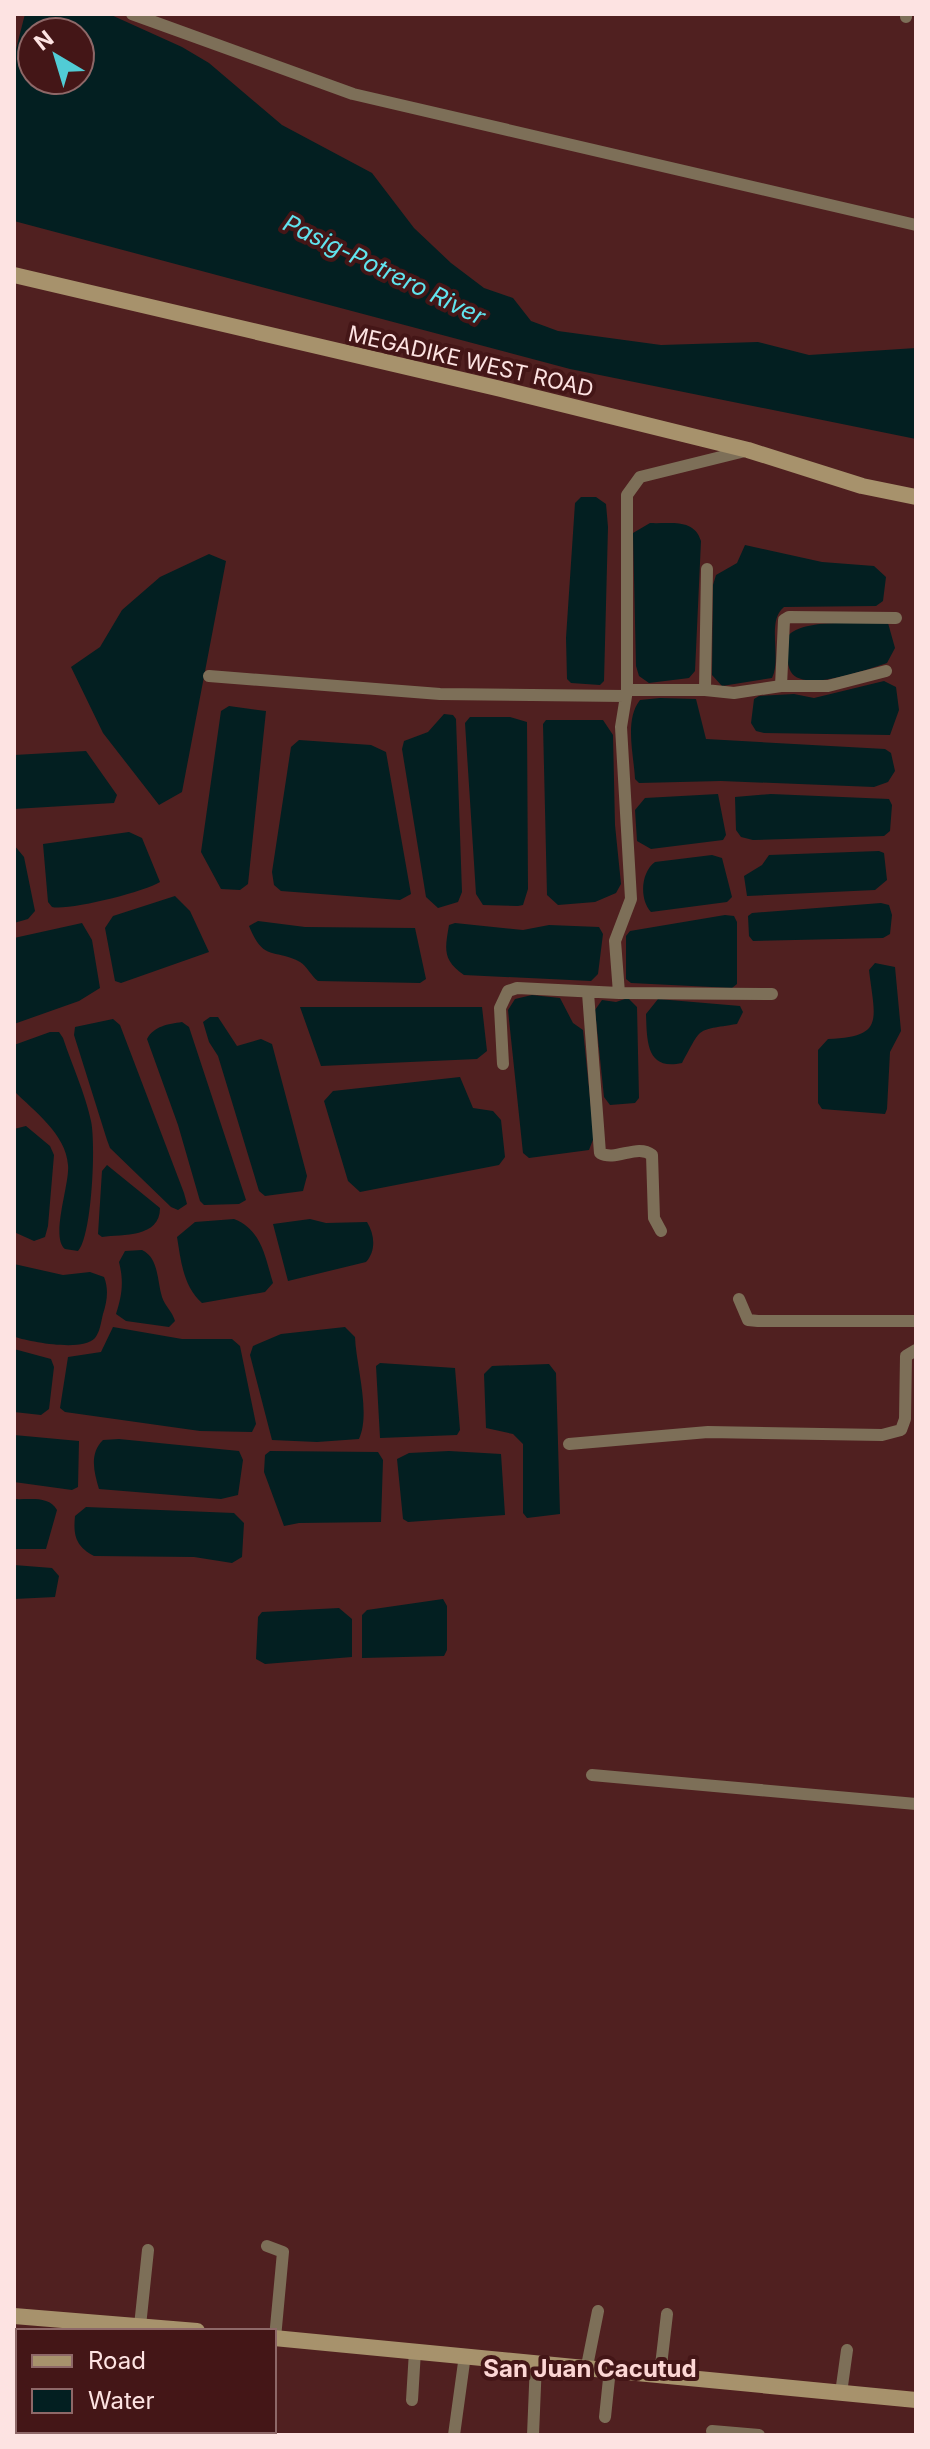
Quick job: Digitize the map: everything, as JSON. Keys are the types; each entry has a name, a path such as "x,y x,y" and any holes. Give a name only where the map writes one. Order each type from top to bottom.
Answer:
{"street":[{"path":"132,14 353,94 916,225"},
{"name":"MEGADIKE WEST ROAD","path":"14,275 748,450 862,486 916,497"},
{"path":"619,993 615,941 631,899 621,727 626,693 627,495 640,477 748,450"},
{"path":"705,690 707,569"},
{"path":"781,686 784,620 789,617 896,618"},
{"path":"209,676 440,694 705,690 734,693 781,686 828,686 886,671"},
{"path":"503,1064 500,1008 508,991 517,988 588,993 772,994"},
{"path":"588,993 600,1153 616,1156 644,1150 652,1155 654,1218 661,1231"},
{"path":"739,1299 748,1320 916,1321"},
{"path":"569,1444 708,1432 882,1435 901,1430 905,1419 906,1356 916,1350"},
{"path":"592,1775 916,1804"},
{"path":"267,2246 283,2252 276,2329"},
{"path":"140,2326 148,2250"},
{"path":"587,2366 598,2311"},
{"path":"660,2374 667,2314"},
{"path":"14,2316 174,2329"},
{"path":"276,2338 916,2400"},
{"path":"841,2393 847,2350"},
{"path":"412,2400 415,2351"},
{"path":"454,2435 465,2355"},
{"path":"533,2435 536,2362"},
{"path":"605,2417 610,2369"},
{"path":"712,2431 759,2435"}],"water":[{"name":"Pasig-Potrero River","path":"25,14 109,14 182,47 209,63 282,125 372,173 414,228 451,263 484,288 513,298 531,321 558,331 661,345 758,342 809,355 916,348 916,439 570,369 14,221 16,49 16,96 96,96 96,16"},
{"path":"581,497 596,497 606,504 604,681 600,685 571,683 567,679 566,638 575,503"},
{"path":"650,523 687,525 701,541 695,671 689,678 649,683 639,676 636,666 633,533"},
{"path":"745,545 822,562 874,566 886,577 883,601 876,606 784,607 776,621 776,660 772,678 722,686 712,675 713,585 716,575 737,563"},
{"path":"209,554 226,561 182,792 159,805 103,733 71,667 100,647 122,610 160,577"},
{"path":"888,623 895,648 887,663 822,680 798,678 789,668 789,635 797,630 821,624"},
{"path":"884,681 896,687 899,710 890,735 764,733 756,731 751,723 754,699 759,696 794,694 814,698"},
{"path":"696,699 706,739 885,749 891,753 895,771 888,782 874,787 721,781 639,783 635,779 632,718 640,700"},
{"path":"229,706 266,711 248,884 240,890 221,889 201,852 221,711"},
{"path":"444,714 453,715 456,719 462,892 458,902 438,908 426,897 402,749 404,741 428,732"},
{"path":"470,717 510,717 527,722 528,889 523,905 483,905 476,894 465,723"},
{"path":"546,720 603,720 613,735 615,825 621,884 616,893 595,902 558,905 547,895 543,724"},
{"path":"299,740 371,745 386,752 411,894 400,900 281,891 274,885 272,872 291,747"},
{"path":"86,751 117,795 114,803 14,809 14,755"},
{"path":"718,794 726,835 723,840 651,849 637,841 635,810 645,798"},
{"path":"771,794 889,799 892,805 890,831 884,836 753,840 741,837 736,830 735,797"},
{"path":"129,832 142,838 160,882 106,900 52,907 48,902 43,844"},
{"path":"14,845 24,857 35,911 28,919 14,923"},
{"path":"884,853 887,880 875,890 747,896 744,876 762,865 769,855"},
{"path":"712,855 722,858 732,897 727,902 651,912 643,893 644,879 650,866 655,862"},
{"path":"175,896 190,911 209,952 121,983 115,981 105,928 113,916"},
{"path":"881,903 889,905 892,915 890,934 883,938 753,941 749,936 748,916 752,913"},
{"path":"734,916 737,922 737,984 732,988 631,983 626,979 626,936 630,931"},
{"path":"258,921 305,927 415,928 426,979 420,983 318,981 300,962 270,953 260,945 249,926"},
{"path":"82,923 92,940 100,988 79,1001 14,1024 14,938"},
{"path":"449,925 523,930 549,925 599,927 603,934 598,974 591,981 464,975 452,964 447,953"},
{"path":"875,963 895,967 901,1031 890,1052 887,1109 885,1114 822,1109 818,1103 818,1050 828,1039 846,1038 868,1029 874,1013 869,970"},
{"path":"532,995 560,998 573,1023 583,1030 594,1137 589,1150 529,1158 523,1153 508,1010 515,999"},
{"path":"628,998 637,1007 639,1098 635,1103 610,1105 604,1097 595,1010 602,1000 616,1002"},
{"path":"658,999 740,1006 743,1012 737,1024 701,1032 682,1063 661,1063 648,1043 646,1014"},
{"path":"300,1007 482,1007 487,1051 477,1059 321,1066"},
{"path":"210,1017 218,1017 237,1046 261,1039 272,1044 307,1176 303,1191 265,1196 259,1191 218,1056 209,1042 203,1022"},
{"path":"113,1019 120,1025 184,1193 187,1204 178,1210 171,1207 110,1148 107,1140 74,1035 75,1027"},
{"path":"182,1022 189,1027 246,1200 239,1204 204,1205 200,1201 178,1125 147,1039 157,1028"},
{"path":"50,1032 59,1032 63,1038 91,1121 93,1168 90,1209 78,1251 65,1249 59,1233 68,1174 62,1143 48,1124 14,1091 14,1045"},
{"path":"460,1077 473,1108 493,1111 501,1120 505,1157 499,1165 360,1192 348,1181 324,1101 333,1091"},
{"path":"26,1126 50,1146 54,1155 48,1226 45,1237 34,1241 14,1232 14,1129"},
{"path":"107,1165 160,1208 154,1225 147,1230 102,1237 98,1234 102,1171"},
{"path":"234,1219 257,1237 273,1283 265,1292 202,1303 187,1281 177,1237 195,1222"},
{"path":"310,1219 326,1223 367,1222 373,1243 369,1258 366,1262 288,1281 273,1224"},
{"path":"142,1250 152,1258 162,1297 175,1321 169,1327 126,1321 116,1314 122,1288 119,1262 125,1251"},
{"path":"14,1264 63,1275 90,1272 104,1277 106,1300 95,1338 69,1345 15,1337"},
{"path":"113,1327 182,1339 232,1339 240,1346 256,1424 252,1432 200,1431 65,1412 60,1408 68,1357 101,1352"},
{"path":"345,1327 355,1337 362,1389 364,1416 359,1439 317,1442 272,1440 250,1355 253,1346 281,1334"},
{"path":"14,1349 51,1359 54,1367 49,1409 41,1415 14,1412"},
{"path":"380,1363 455,1368 460,1430 457,1435 380,1438 376,1366"},
{"path":"549,1364 556,1373 560,1514 527,1518 523,1513 523,1444 513,1434 486,1428 484,1374 492,1366"},
{"path":"14,1435 79,1441 78,1487 72,1490 14,1482"},
{"path":"103,1440 239,1451 243,1460 238,1495 221,1499 99,1489 94,1470 96,1451"},
{"path":"270,1451 378,1452 383,1460 381,1522 284,1526 264,1472 265,1455"},
{"path":"449,1451 501,1454 505,1515 408,1522 403,1519 397,1459 409,1453"},
{"path":"14,1499 44,1500 57,1510 46,1549 14,1549"},
{"path":"86,1507 234,1513 244,1523 242,1557 232,1563 194,1557 94,1556 83,1548 75,1535 75,1516"},
{"path":"14,1565 52,1568 59,1576 55,1597 14,1599"},
{"path":"443,1599 447,1606 447,1650 444,1656 362,1658 362,1615 367,1610"},
{"path":"339,1608 352,1619 352,1657 265,1664 256,1659 258,1617 262,1612"}],"district":[{"name":"San Juan Cacutud","path":"590,2369"}]}
